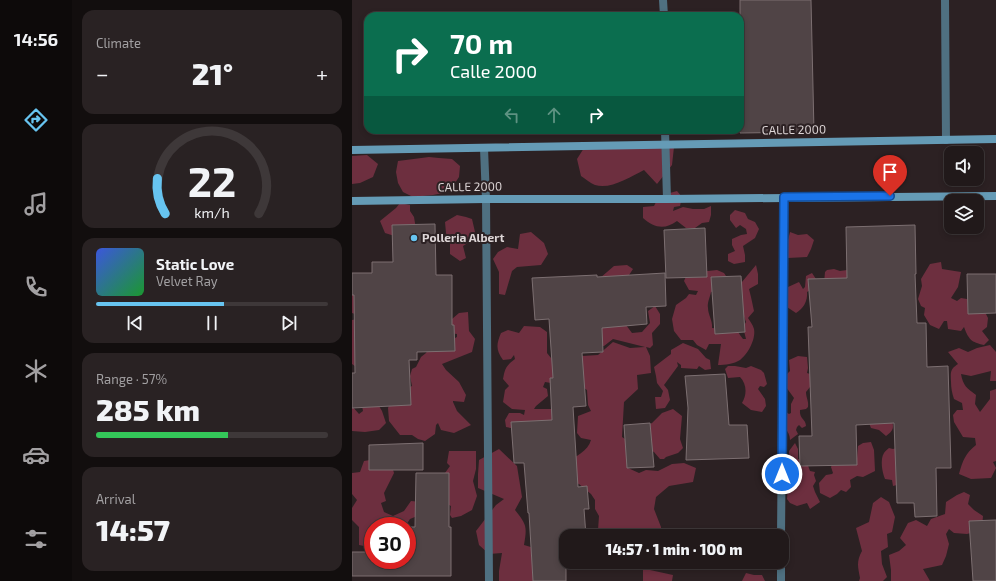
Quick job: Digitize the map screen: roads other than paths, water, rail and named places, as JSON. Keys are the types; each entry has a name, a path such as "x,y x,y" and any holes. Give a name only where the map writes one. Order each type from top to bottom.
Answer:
{"street":[{"path":"664,0 664,12"},
{"path":"945,0 946,140"},
{"path":"665,134 667,199"},
{"name":"CALLE 2000","path":"352,150 996,139"},
{"path":"484,148 486,199 489,581"},
{"name":"CALLE 2000","path":"352,201 996,196"},
{"path":"781,529 784,197"},
{"path":"781,569 781,581"}],"place":[{"name":"Polleria Albert","path":"414,238"}]}
